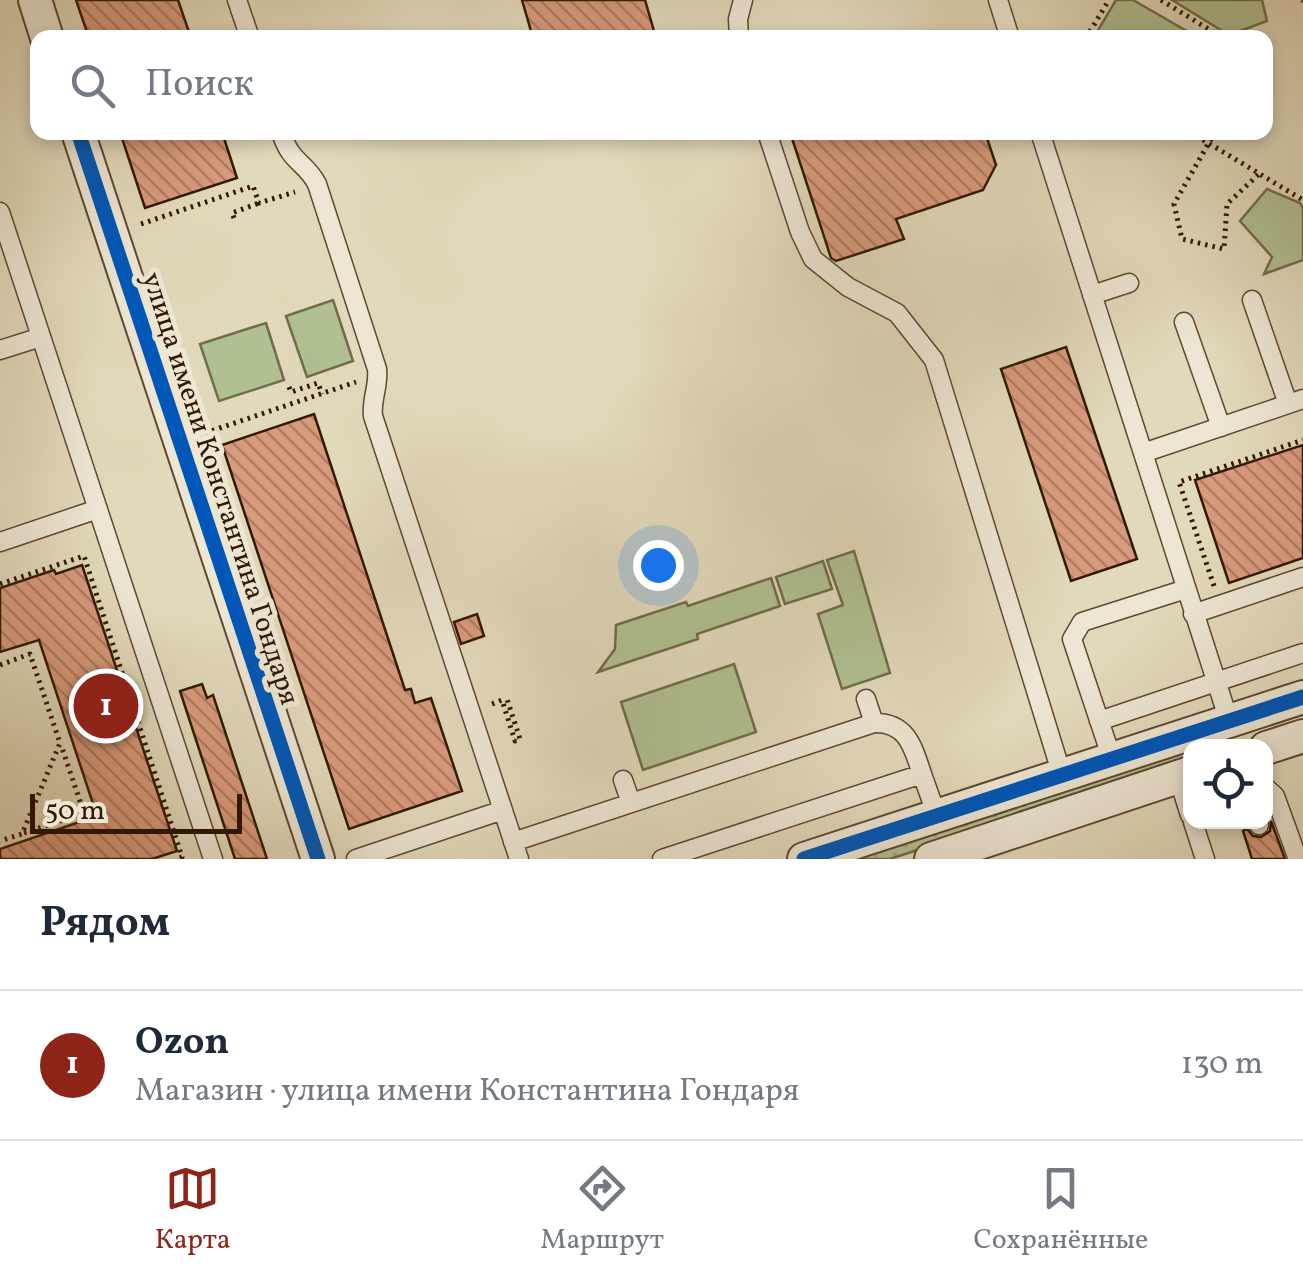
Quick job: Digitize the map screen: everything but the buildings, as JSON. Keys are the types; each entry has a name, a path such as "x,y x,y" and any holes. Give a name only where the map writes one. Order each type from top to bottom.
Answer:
{"street":[{"path":"35,0 44,30"},
{"name":"улица имени Константина Гондаря","path":"81,140 318,859"},
{"path":"804,859 1303,697"},
{"path":"1273,746 1303,736"},
{"path":"931,859 1183,775"}],"lane":[{"path":"238,0 247,30"},
{"path":"739,30 744,0"},
{"path":"998,0 1007,30"},
{"path":"285,140 293,159 311,173 316,184 337,277 378,375 373,416 516,851 631,803 874,722 888,722 911,741 936,816"},
{"path":"771,140 800,232 813,259 848,287 897,313 934,360 1062,775"},
{"path":"1043,140 1229,721"},
{"path":"0,212 213,859"},
{"path":"1092,295 1129,282"},
{"path":"1143,452 1296,402 1252,300"},
{"path":"1184,322 1221,427"},
{"path":"0,350 41,337"},
{"path":"0,542 98,509"},
{"path":"1193,614 1303,577"},
{"path":"1112,759 1072,640 1077,626 1186,589"},
{"path":"1099,721 1303,653"},
{"path":"866,699 874,722"},
{"path":"662,859 922,774"},
{"path":"624,780 631,803"},
{"path":"1273,795 1296,854 1303,858"},
{"path":"356,859 502,810"},
{"path":"1195,829 1205,859"}],"path":[{"path":"1091,30 1110,0"},
{"path":"1162,0 1210,30"},
{"path":"1202,140 1303,200"},
{"path":"1210,140 1174,204 1182,238 1224,249 1226,204 1259,174"},
{"path":"234,218 232,213 316,184"},
{"path":"112,233 254,186 260,203"},
{"path":"180,441 378,375"},
{"path":"289,386 291,392 318,383 322,394"},
{"path":"1217,593 1180,482 1303,440"},
{"path":"0,584 84,556 182,857 177,859"},
{"path":"0,665 30,654 84,812 0,841"},
{"path":"502,700 516,740 520,739 507,699 510,698"},
{"path":"22,834 60,742"}],"green space":[{"path":"1116,0 1133,0 1185,30 1098,30"},
{"path":"1172,0 1262,0 1267,21 1243,30 1221,30"},
{"path":"1267,189 1300,203 1303,208 1303,260 1264,274 1272,257 1240,221"},
{"path":"333,300 353,361 307,377 286,316"},
{"path":"266,323 284,380 219,401 200,344"},
{"path":"854,551 890,673 842,689 818,614 843,605 827,560"},
{"path":"823,561 832,589 785,604 776,577"},
{"path":"771,578 780,606 697,634 698,639 598,672 615,649 616,625"},
{"path":"734,664 756,732 643,770 621,702"},
{"path":"1183,752 1183,763 890,859 856,859"}],"cycle path":[{"path":"81,140 318,859"},
{"path":"804,859 1303,697"}],"place":[{"name":"Ozon","path":"106,706"}]}
